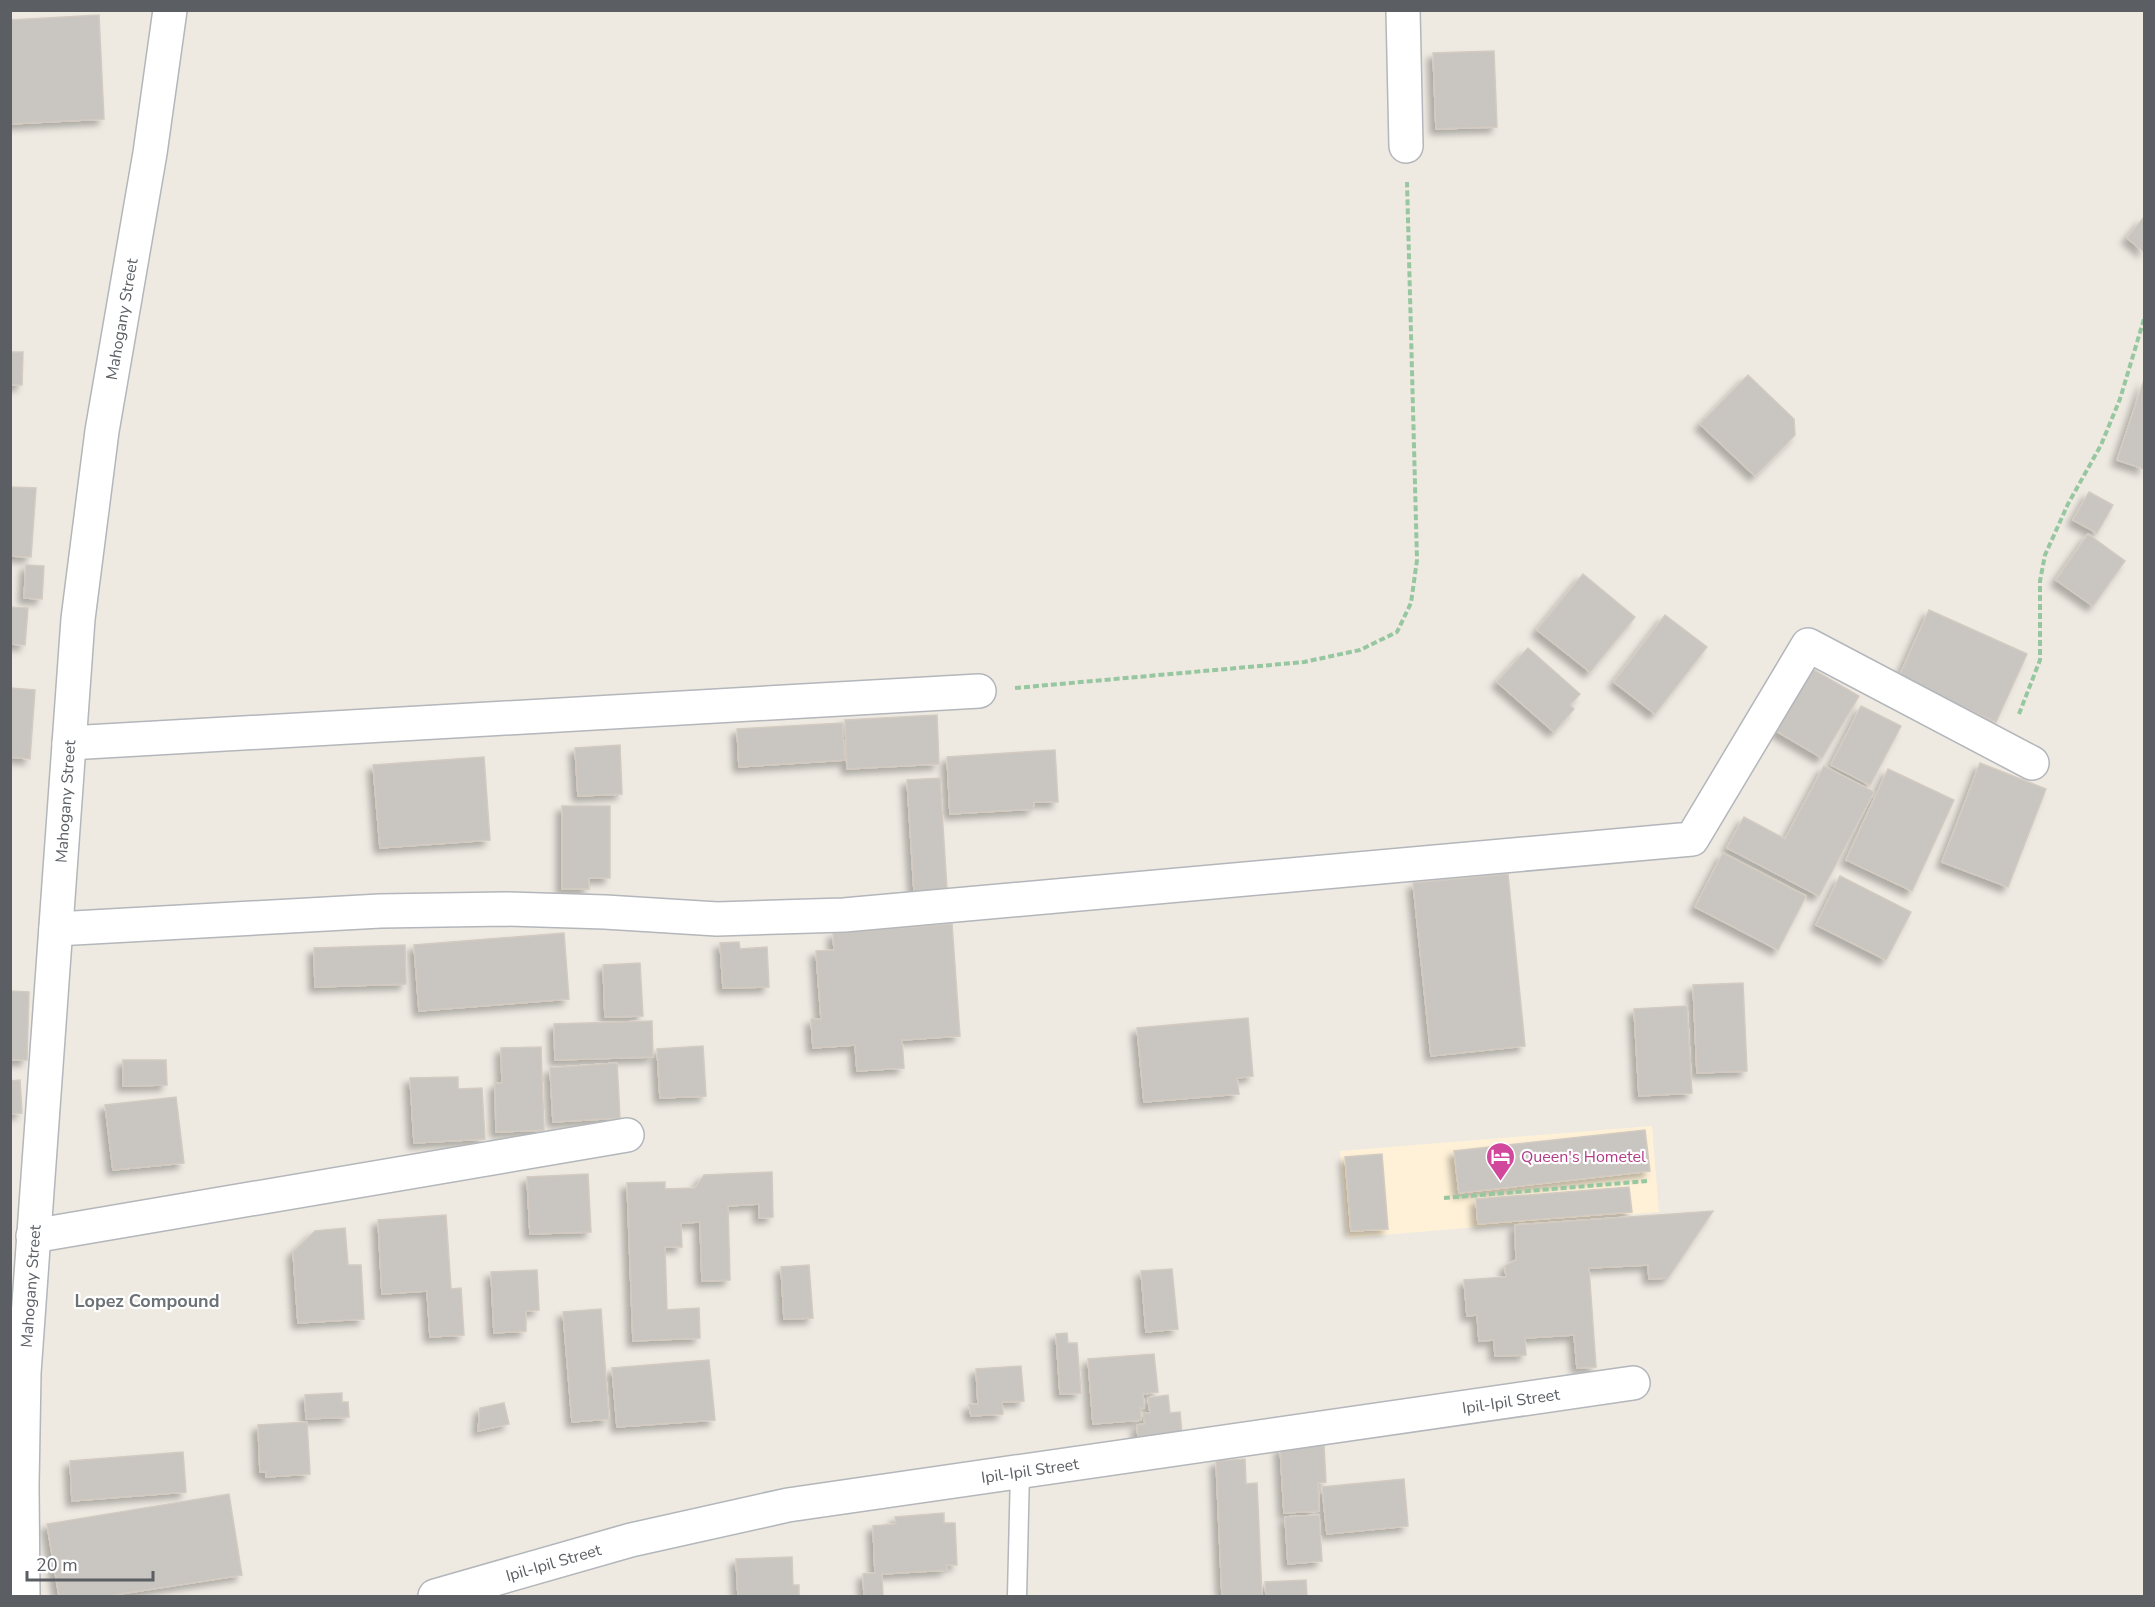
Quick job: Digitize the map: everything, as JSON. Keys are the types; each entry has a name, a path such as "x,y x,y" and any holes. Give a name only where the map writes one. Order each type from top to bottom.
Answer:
{"street":[{"name":"Mahogany Street","path":"23,1596 24,1373 78,620 102,431 150,153 170,10"},
{"path":"1403,10 1406,146"},
{"path":"56,929 380,911 494,909 605,912 717,919 844,915 1692,839 1808,645 2019,756"},
{"path":"69,743 979,691"},
{"path":"33,1236 627,1135"},
{"name":"Ipil-Ipil Street","path":"435,1596 631,1540 788,1505 1634,1383"}],"lane":[{"path":"1017,1596 1020,1471"}],"path":[{"path":"979,691 1304,662 1360,650 1397,632 1411,603 1417,560 1406,146"},
{"path":"2019,756 2040,660 2040,581 2044,555 2068,504 2101,445 2120,399 2145,319"},
{"path":"1444,1197 1647,1180"}],"shaded area":[{"name":"Queen's Hometel","path":"1652,1126 1659,1212 1347,1238 1340,1151"}],"building":[{"path":"99,15 104,119 10,124 10,20"},
{"path":"1494,51 1497,127 1436,129 1433,53"},
{"path":"2144,217 2144,252 2127,238"},
{"path":"10,352 23,352 22,385 10,385"},
{"path":"1748,375 1794,419 1795,435 1755,476 1700,424"},
{"path":"2144,380 2144,469 2117,460"},
{"path":"10,487 36,488 31,557 10,556"},
{"path":"2089,492 2113,505 2097,533 2073,520"},
{"path":"2088,534 2125,561 2093,606 2056,580"},
{"path":"26,565 44,566 42,599 24,598"},
{"path":"1583,574 1635,617 1590,672 1537,630"},
{"path":"10,607 28,608 25,645 10,644"},
{"path":"1929,610 2027,654 1996,722 1898,679"},
{"path":"1665,615 1707,647 1655,714 1614,682"},
{"path":"1528,648 1580,694 1570,705 1574,709 1554,732 1497,682"},
{"path":"1812,669 1859,696 1822,758 1776,731"},
{"path":"10,688 35,690 30,759 10,757"},
{"path":"1861,706 1901,726 1870,785 1831,765"},
{"path":"937,715 939,764 847,769 845,720"},
{"path":"842,723 845,760 739,767 737,729"},
{"path":"620,745 622,794 578,796 575,748"},
{"path":"1055,750 1058,802 1034,802 1033,809 950,814 947,757"},
{"path":"484,757 490,840 380,848 373,765"},
{"path":"1980,763 2046,789 2008,887 1942,862"},
{"path":"1824,766 1874,792 1819,896 1727,848 1744,817 1785,839"},
{"path":"1888,769 1954,800 1912,891 1846,860"},
{"path":"940,778 947,890 914,891 907,780"},
{"path":"562,806 610,806 610,878 589,878 589,889 562,889"},
{"path":"1723,853 1806,896 1778,950 1695,907"},
{"path":"1508,874 1525,1046 1431,1056 1413,883"},
{"path":"1840,876 1911,912 1886,960 1816,925"},
{"path":"952,924 960,1036 902,1040 904,1068 857,1071 855,1045 813,1048 811,1019 821,1019 816,951 834,950 833,933"},
{"path":"564,933 569,999 419,1011 414,945"},
{"path":"739,942 740,949 767,947 769,987 723,988 720,943"},
{"path":"405,945 406,984 315,987 314,948"},
{"path":"640,963 643,1016 605,1017 603,965"},
{"path":"1743,983 1747,1071 1697,1073 1693,985"},
{"path":"10,991 29,992 27,1060 10,1060"},
{"path":"1687,1006 1692,1093 1639,1096 1634,1009"},
{"path":"1248,1018 1253,1076 1237,1078 1239,1094 1144,1102 1137,1028"},
{"path":"652,1021 653,1057 555,1060 554,1024"},
{"path":"703,1046 706,1096 660,1098 657,1049"},
{"path":"541,1047 544,1130 496,1132 495,1084 502,1083 501,1048"},
{"path":"123,1060 166,1060 167,1085 123,1086"},
{"path":"617,1063 620,1118 553,1122 550,1068"},
{"path":"458,1077 458,1089 482,1088 485,1139 414,1143 410,1078"},
{"path":"20,1080 22,1113 10,1114 10,1081"},
{"path":"176,1097 184,1163 113,1170 105,1105"},
{"path":"1645,1130 1650,1171 1459,1193 1454,1151"},
{"path":"1382,1154 1388,1229 1351,1231 1345,1157"},
{"path":"772,1172 773,1217 759,1218 759,1204 728,1206 730,1280 702,1281 700,1222 681,1223 682,1247 665,1247 667,1310 699,1308 700,1338 633,1341 627,1183 665,1182 665,1189 695,1188 704,1175"},
{"path":"588,1174 591,1232 530,1234 527,1177"},
{"path":"1629,1187 1632,1212 1478,1224 1476,1199"},
{"path":"1713,1211 1668,1278 1649,1279 1648,1265 1589,1268 1596,1367 1577,1368 1574,1335 1525,1338 1526,1355 1495,1356 1494,1340 1479,1341 1477,1315 1467,1316 1464,1280 1506,1277 1505,1266 1516,1260 1515,1225"},
{"path":"446,1215 451,1289 461,1288 464,1335 430,1337 427,1291 382,1294 378,1220"},
{"path":"345,1228 348,1265 361,1265 364,1319 298,1323 293,1252 315,1231"},
{"path":"809,1265 813,1318 784,1319 781,1267"},
{"path":"1172,1269 1178,1329 1146,1332 1141,1271"},
{"path":"537,1270 539,1310 526,1311 526,1331 494,1333 491,1272"},
{"path":"601,1309 609,1419 572,1422 563,1312"},
{"path":"1067,1333 1068,1343 1077,1343 1081,1393 1060,1394 1056,1334"},
{"path":"1154,1354 1158,1392 1143,1394 1144,1408 1140,1408 1141,1420 1093,1424 1088,1359"},
{"path":"709,1360 715,1420 617,1427 612,1368"},
{"path":"1021,1366 1024,1401 1002,1402 1003,1414 971,1416 969,1405 978,1404 976,1369"},
{"path":"342,1393 342,1402 348,1402 349,1417 306,1419 305,1395"},
{"path":"1168,1395 1170,1413 1180,1412 1182,1434 1138,1438 1137,1425 1145,1424 1143,1413 1150,1413 1148,1398"},
{"path":"504,1403 509,1424 478,1431 480,1408"},
{"path":"307,1422 310,1474 266,1477 266,1472 260,1472 258,1425"},
{"path":"1324,1445 1326,1482 1318,1483 1319,1511 1284,1513 1280,1447"},
{"path":"183,1452 186,1492 72,1501 70,1461"},
{"path":"1245,1459 1246,1484 1257,1483 1262,1596 1222,1596 1216,1461"},
{"path":"1404,1479 1408,1526 1327,1534 1322,1487"},
{"path":"229,1494 242,1575 107,1596 59,1596 47,1524"},
{"path":"944,1513 944,1523 955,1523 957,1565 946,1565 947,1570 882,1574 883,1596 864,1596 863,1574 875,1573 873,1526 896,1524 895,1517"},
{"path":"1319,1515 1322,1561 1288,1564 1285,1517"},
{"path":"792,1557 793,1585 799,1585 799,1596 738,1596 736,1559"},
{"path":"1306,1580 1307,1596 1266,1596 1265,1582"}],"place":[{"name":"Queen's Hometel","path":"1500,1182"}],"district":[{"name":"Lopez Compound","path":"147,1301"}]}
